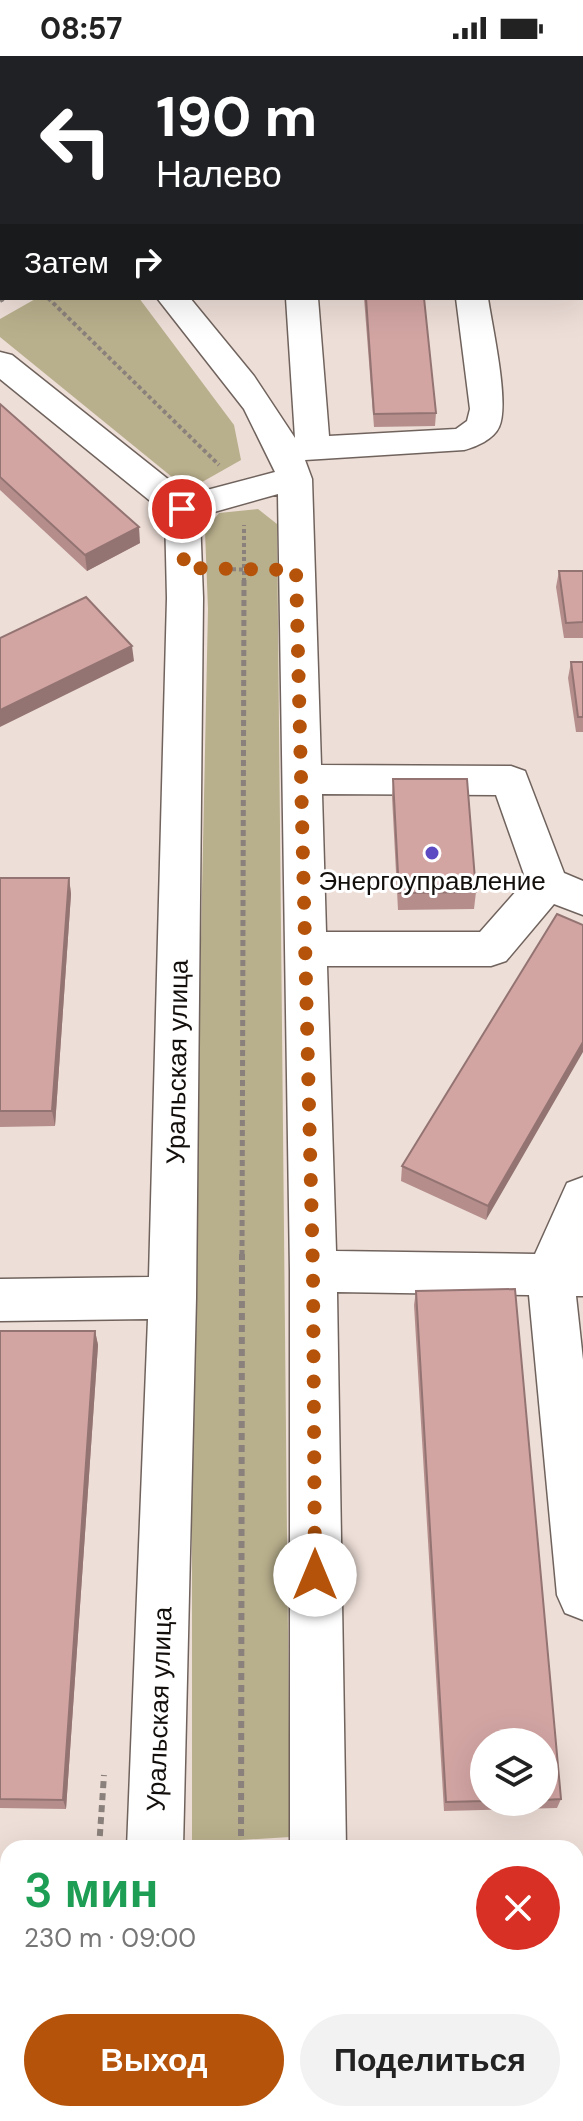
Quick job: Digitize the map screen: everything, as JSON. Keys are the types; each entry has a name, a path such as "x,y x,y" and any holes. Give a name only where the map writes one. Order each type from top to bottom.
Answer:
{"street":[{"path":"175,300 244,385 298,459"},
{"path":"302,300 296,570 313,1271 318,1840"},
{"path":"0,362 182,509 244,490 298,459 464,439 483,426 487,409 472,300"},
{"name":"Уральская улица","path":"155,1840 172,1298 184,568 182,509"},
{"path":"300,779 511,781 565,891 491,949 304,949"},
{"path":"583,1197 567,1274 583,1595"},
{"path":"313,1271 567,1274"},
{"path":"0,1300 172,1298"}],"path":[{"path":"50,300 244,490 241,1840"},
{"path":"184,568 296,570"}],"shaded area":[{"path":"33,300 140,300 234,425 241,460 188,490 0,337 0,319"},
{"path":"258,509 277,524 290,1837 192,1840 192,1364 208,609 205,531 219,513"}],"building":[{"path":"366,300 424,300 436,413 374,414"},
{"path":"0,404 139,527 85,555 0,477"},
{"path":"559,571 583,571 583,622 566,623"},
{"path":"86,597 132,646 0,710 0,638"},
{"path":"571,662 583,662 583,717 578,717"},
{"name":"Энергоуправление","path":"393,779 467,779 476,892 399,893"},
{"path":"0,878 69,878 52,1111 0,1111"},
{"path":"557,914 583,925 583,1042 488,1206 402,1166"},
{"path":"515,1289 555,1728 470,1728 470,1801 446,1802 416,1291"},
{"path":"0,1331 95,1331 63,1800 0,1799"},
{"path":"558,1766 561,1799 558,1799"}],"place":[{"name":"Энергоуправление","path":"432,853"}],"route":[{"path":"182,509 184,568 296,570 313,1271 315,1575"}]}
